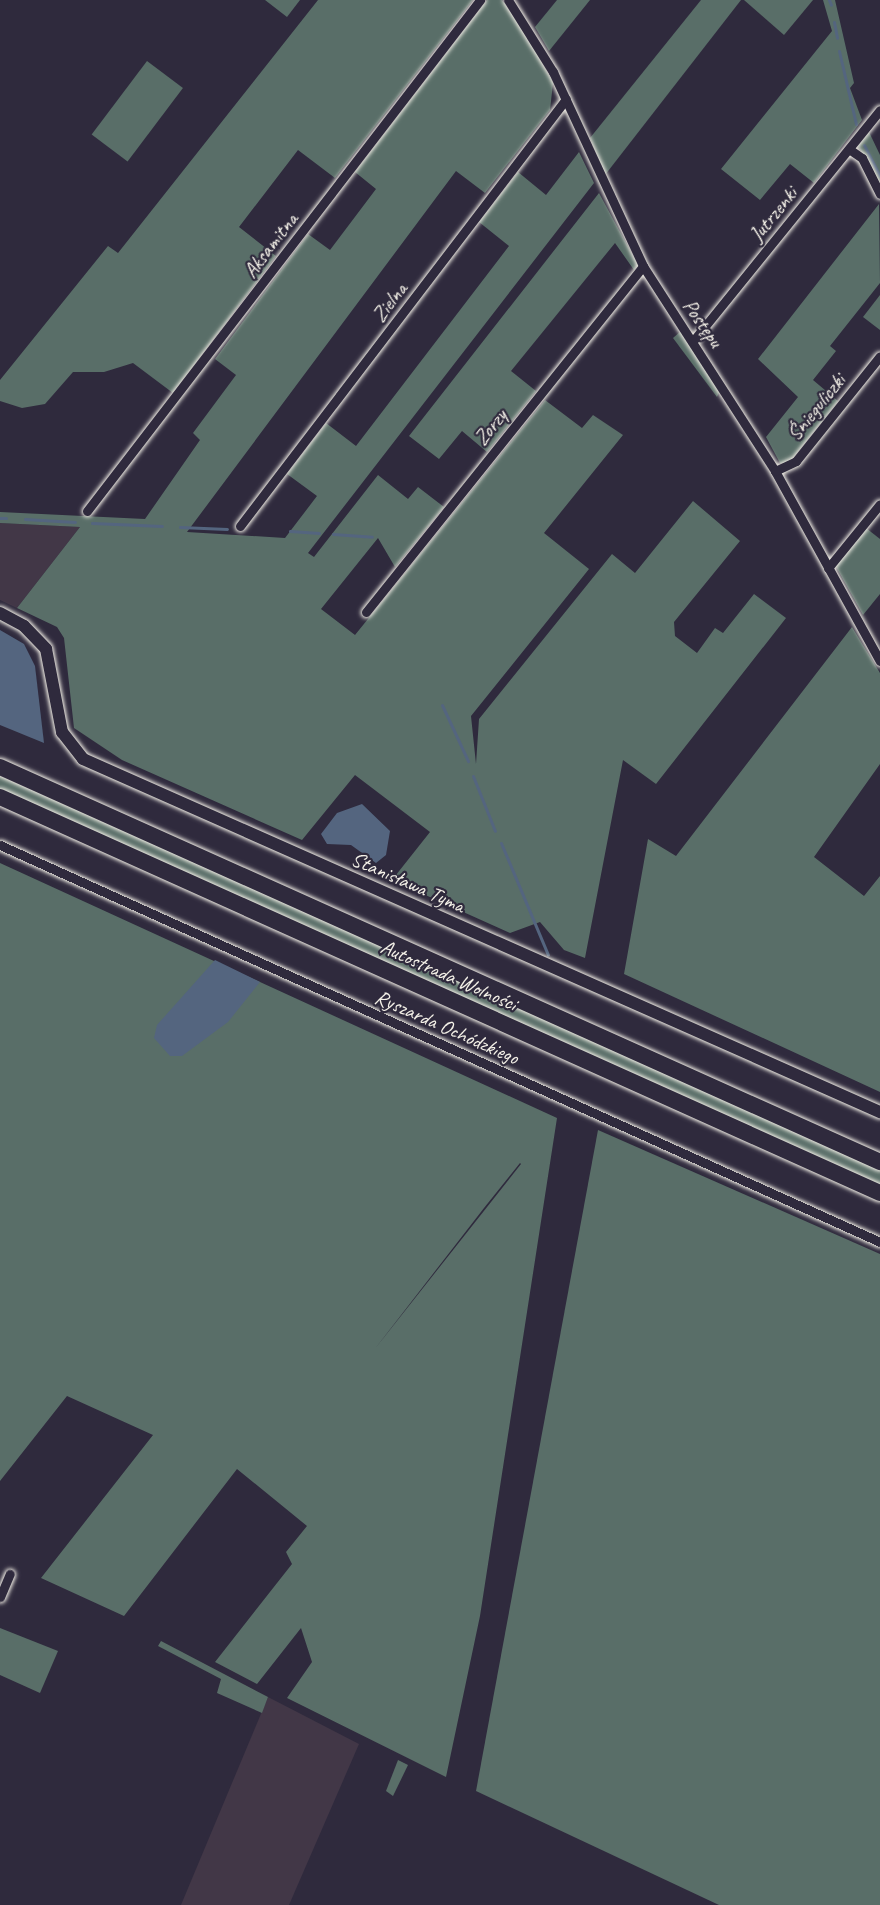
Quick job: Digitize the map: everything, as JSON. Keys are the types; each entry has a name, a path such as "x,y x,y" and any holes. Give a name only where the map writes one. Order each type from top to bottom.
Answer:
{"highway":[{"name":"Autostrada Wolności","path":"0,767 880,1162"},
{"name":"Autostrada Wolności","path":"0,797 880,1193"}],"street":[{"name":"Aksamitna","path":"87,511 480,0"},
{"name":"Postępu","path":"508,0 566,99 643,266 775,471 880,661"},
{"name":"Zielna","path":"240,526 566,99"},
{"name":"Jutrzenki","path":"693,341 880,110"},
{"path":"849,149 862,158 880,194"},
{"name":"Zorzy","path":"366,612 643,266"},
{"name":"Śnieguliczki","path":"775,471 796,461 880,356"},
{"path":"828,568 880,504"},
{"name":"Stanisława Tyma","path":"0,613 24,626 46,649 62,732 83,759 880,1113"},
{"name":"Ryszarda Ochódzkiego","path":"0,845 880,1242"},
{"path":"0,1597 10,1574"}],"shaded area":[{"path":"0,523 80,527 17,608 0,600"},
{"path":"268,1697 359,1744 289,1905 181,1905"}],"green space":[{"path":"265,0 300,0 287,17"},
{"path":"318,0 473,0 335,178 298,150 239,227 276,256 173,393 133,363 104,372 73,372 45,404 22,408 0,401 0,380 108,246 118,253"},
{"path":"487,0 502,0 528,37 553,83 550,110 485,193 456,171 187,532 285,538 317,496 287,474 326,423 356,446 509,246 479,222 518,172 546,195 579,152 594,183 308,553 314,557 378,475 408,499 418,487 444,507 395,567 378,538 321,609 355,635 545,400 582,428 593,415 623,435 544,533 589,569 471,716 476,764 479,719 612,554 635,573 693,501 740,541 674,622 675,636 697,653 715,628 723,633 754,594 786,618 656,784 623,760 585,958 564,950 540,922 510,933 392,880 430,832 355,775 302,840 122,760 74,728 64,638 57,627 17,608 80,527 0,523 0,512 145,519 200,440 193,433 236,375 215,359 308,234 330,250 376,189 355,172"},
{"path":"557,0 590,0 549,51 535,27"},
{"path":"701,0 741,0 605,175 590,138"},
{"path":"744,0 813,0 784,35"},
{"path":"823,0 835,0 854,83 850,88 862,120 814,183 790,164 760,200 721,169 832,31"},
{"path":"147,61 183,88 128,162 92,134"},
{"path":"869,132 880,155 880,186 858,146"},
{"path":"599,193 638,265 634,270 615,243 511,371 536,391 487,452 462,431 439,459 409,436"},
{"path":"879,204 880,283 830,346 836,351 813,380 838,401 789,463 780,463 766,437 798,397 758,359"},
{"path":"880,295 880,330 863,317"},
{"path":"681,331 720,390 717,397 673,338"},
{"path":"866,528 880,539 880,594 863,615 835,565"},
{"path":"852,627 880,673 880,764 814,857 864,896 880,876 880,1092 624,974 648,839 676,856"},
{"path":"0,776 880,1169 880,1185 82,828 0,789"},
{"path":"0,863 557,1118 480,1616 446,1777 287,1698 312,1662 301,1628 257,1684 215,1662 292,1564 286,1552 307,1526 237,1469 124,1616 41,1578 153,1435 67,1396 0,1481","holes":["521,1164 374,1350 484,1208"]},
{"path":"598,1130 880,1254 880,1905 719,1905 476,1791"},
{"path":"0,1628 58,1651 40,1693 0,1675"},
{"path":"161,1641 268,1697 262,1713 217,1693 221,1679 158,1646"},
{"path":"398,1760 408,1765 393,1796 386,1791"}],"water":[{"path":"0,630 24,644 35,666 44,743 0,725"},
{"path":"362,804 390,831 386,855 376,863 351,845 327,844 321,834 337,813"},
{"path":"215,960 260,982 228,1022 182,1056 170,1056 154,1038 157,1025"}],"waterway":[{"path":"829,0 831,5"},
{"path":"834,22 837,38"},
{"path":"839,51 856,124"},
{"path":"864,145 880,176"},
{"path":"0,518 6,518"},
{"path":"25,519 75,522"},
{"path":"92,523 162,526"},
{"path":"180,527 227,529"},
{"path":"290,531 319,533"},
{"path":"333,534 372,537"},
{"path":"442,705 468,761"},
{"path":"473,776 495,831"},
{"path":"501,843 548,955"}]}
